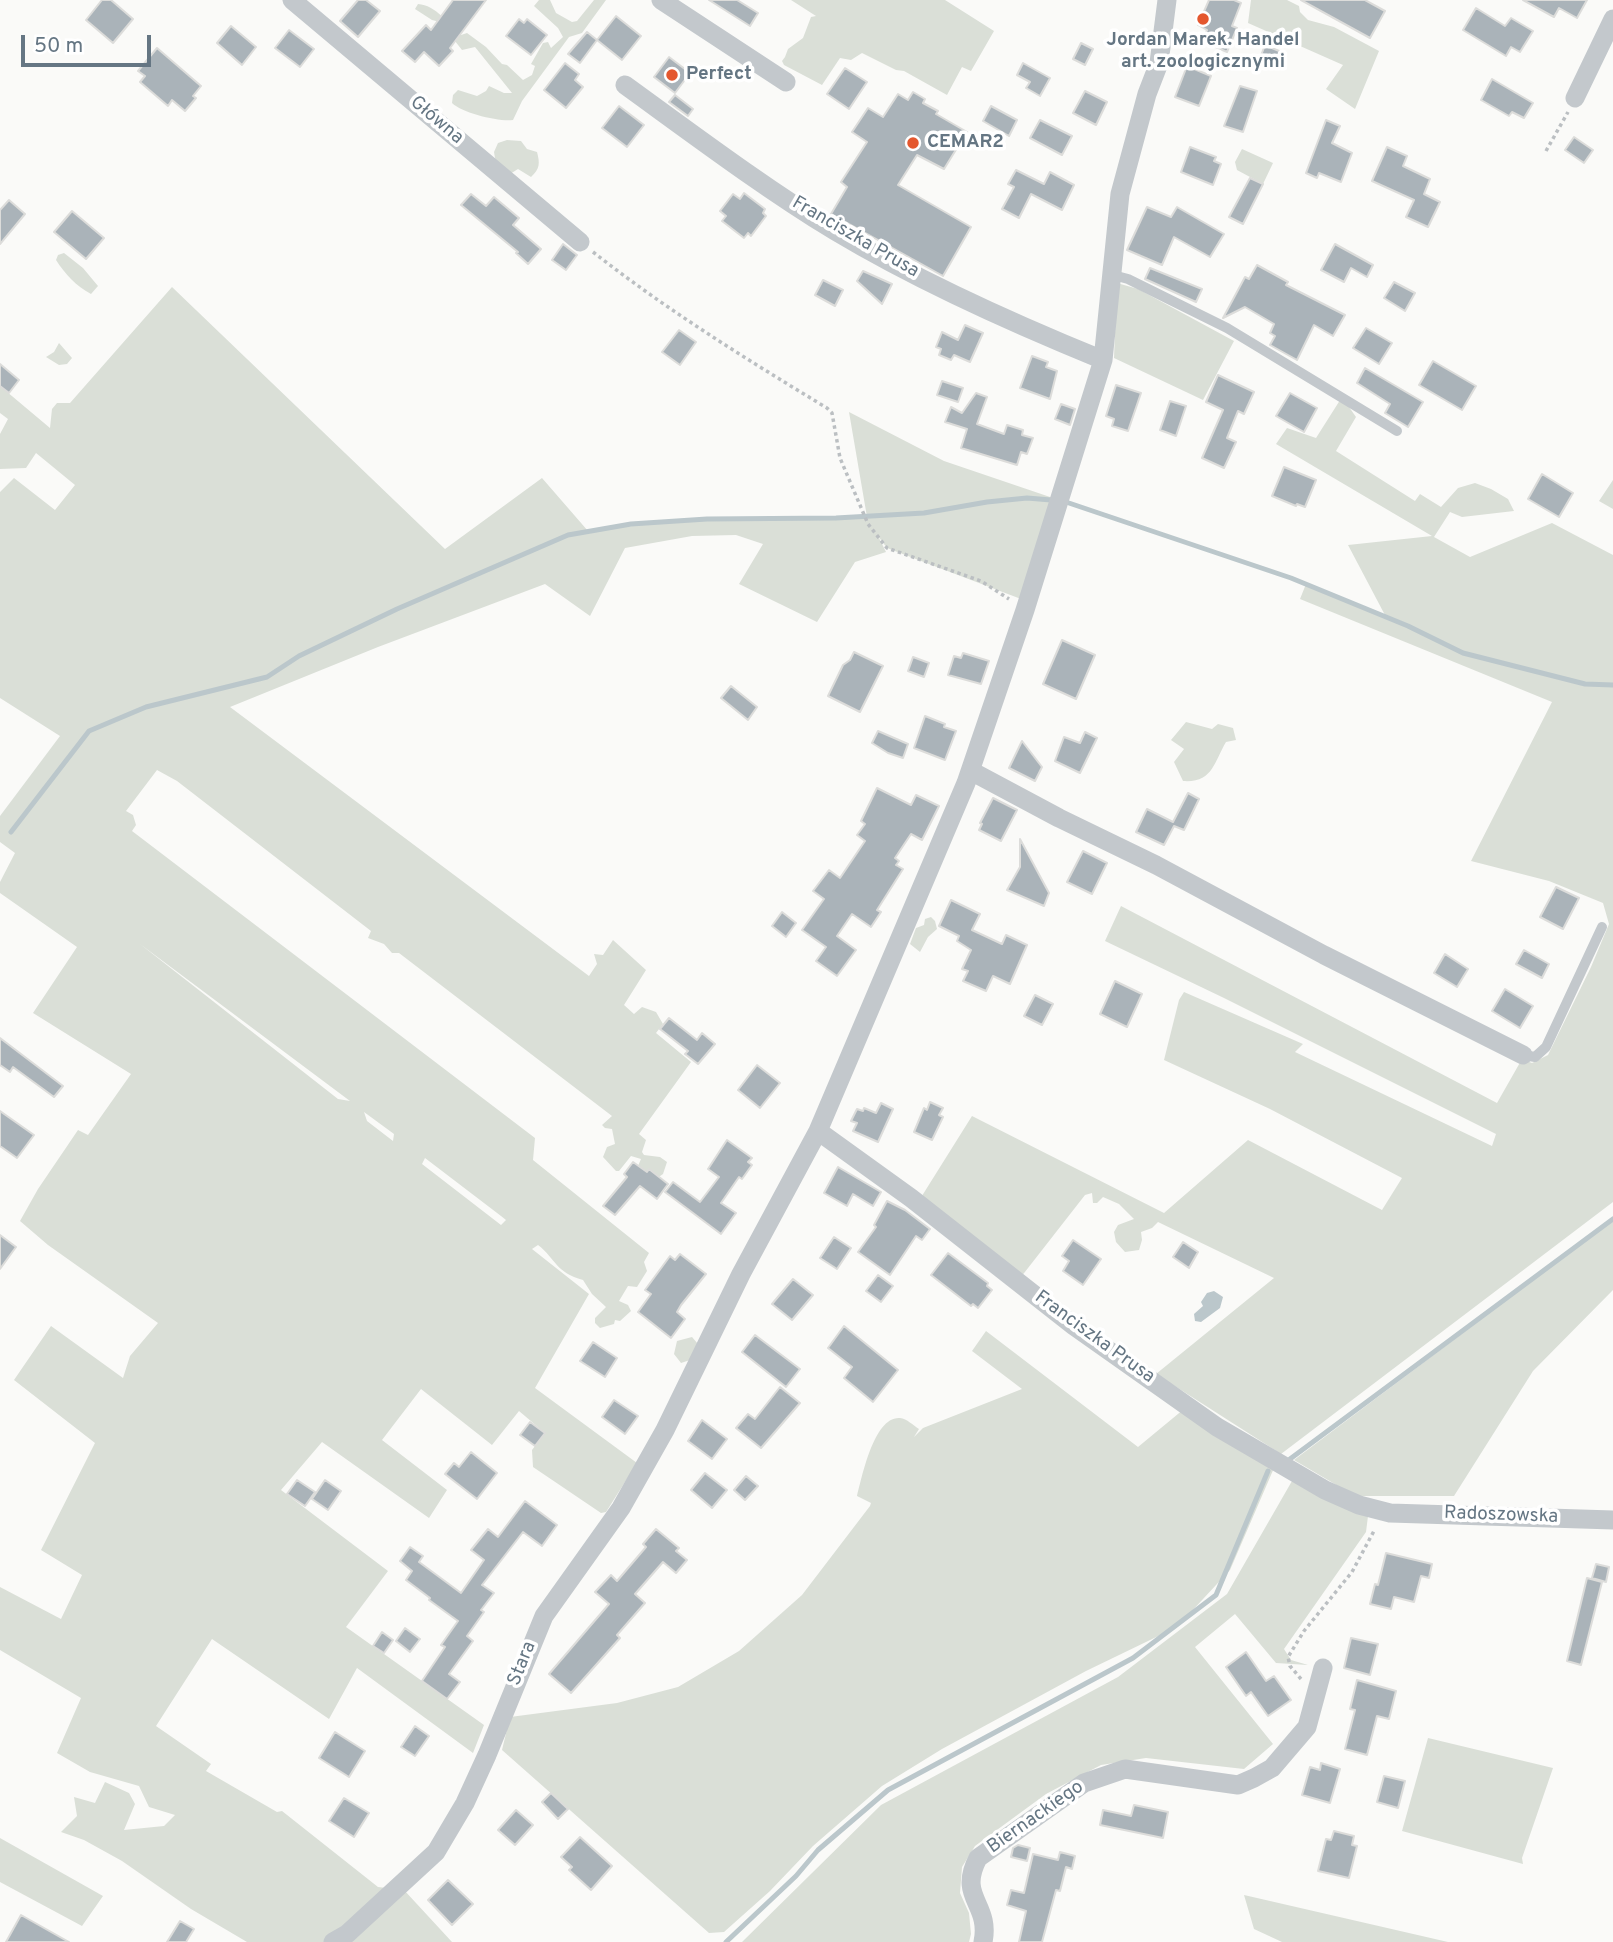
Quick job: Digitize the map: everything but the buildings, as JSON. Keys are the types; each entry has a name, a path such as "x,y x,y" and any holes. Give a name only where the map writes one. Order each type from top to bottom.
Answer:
{"street":[{"name":"Główna","path":"292,0 580,242"},
{"path":"661,0 786,82"},
{"path":"818,1131 971,771 1025,610 1103,360 1120,194 1147,94 1159,63 1167,0"},
{"path":"1575,98 1613,19"},
{"name":"Franciszka Prusa","path":"625,85 835,231 1019,326 1103,360"},
{"path":"971,771 1156,865 1324,955 1523,1055"},
{"name":"Franciszka Prusa","path":"818,1131 911,1198 1074,1326 1217,1427 1325,1490 1359,1505 1390,1513"},
{"name":"Stara","path":"333,1942 347,1934 436,1852 465,1803 488,1755 544,1616 621,1508 818,1131"},
{"name":"Radoszowska","path":"1390,1513 1613,1520"},
{"name":"Biernackiego","path":"983,1942 984,1916 970,1888 970,1873 978,1858 995,1844 1084,1783 1107,1773 1125,1769 1238,1785 1272,1769 1307,1727 1323,1668"}],"lane":[{"path":"1112,275 1128,279 1227,327 1397,430"},
{"path":"1523,1055 1535,1057 1546,1047 1602,927"}],"path":[{"path":"1546,151 1575,98"},
{"path":"580,242 649,296 827,408 831,413 840,458 868,524 887,548 981,580 1025,610"},
{"path":"1315,1697 1290,1665 1288,1657 1304,1631 1352,1572 1375,1529"}],"shaded area":[{"path":"539,0 550,0 556,13 572,22 577,21 594,0 606,0 582,33 569,37 522,101 513,120 481,116 452,103 453,95 458,90 477,96 489,86 504,93 512,93 475,47 462,50 440,22 415,9 418,4 436,11 461,35 467,33 523,80 532,75 535,66 531,64 543,43 548,42 551,48 563,37 558,28 534,6"},
{"path":"791,0 945,0 994,31 971,71 962,67 947,95 904,71 896,70 862,53 851,60 840,58 822,85 784,65 782,61 788,49 803,38 811,17 816,16"},
{"path":"1251,0 1287,0 1299,6 1300,12 1308,20 1334,27 1379,51 1355,109 1326,89 1343,65 1248,23"},
{"path":"507,140 521,141 527,149 537,152 538,166 531,177 518,169 510,174 496,164 494,152 498,143"},
{"path":"1242,149 1273,163 1263,184 1237,170 1235,162"},
{"path":"64,253 83,268 98,286 91,294 71,279 56,260 58,255"},
{"path":"1117,283 1138,289 1234,341 1203,400 1114,358"},
{"path":"172,287 445,549 542,478 588,531 677,521 867,517 849,412 944,461 1053,498 1021,599 887,548 878,536 886,552 855,562 817,622 739,584 763,544 736,535 692,536 625,548 590,616 545,584 230,707 589,976 597,964 594,954 603,955 613,940 646,970 624,1005 634,1014 642,1007 656,1012 663,1024 656,1033 691,1062 639,1134 646,1140 642,1152 644,1155 660,1157 667,1162 663,1174 653,1181 638,1166 641,1159 631,1156 619,1171 616,1171 603,1157 607,1147 615,1144 612,1129 602,1125 612,1116 399,953 392,953 384,944 368,938 371,931 177,781 157,770 126,811 133,815 136,825 132,831 535,1138 533,1160 649,1253 644,1262 647,1271 637,1287 628,1286 619,1301 628,1305 631,1311 620,1321 615,1320 614,1324 600,1328 595,1323 595,1318 606,1307 592,1294 583,1280 567,1274 538,1245 532,1249 589,1294 535,1388 637,1463 606,1512 601,1513 533,1467 532,1450 545,1433 519,1411 492,1445 421,1389 382,1440 447,1490 429,1518 322,1442 281,1490 388,1571 346,1627 484,1725 473,1753 357,1668 329,1719 212,1639 156,1726 211,1764 206,1771 277,1812 282,1811 378,1887 404,1890 452,1942 247,1942 191,1909 122,1861 84,1840 61,1832 77,1816 74,1797 95,1803 105,1782 129,1793 135,1804 124,1830 164,1826 175,1815 149,1807 139,1786 90,1772 57,1753 81,1698 0,1650 0,1587 61,1619 82,1575 41,1550 95,1443 14,1380 51,1326 123,1378 130,1356 158,1323 48,1245 20,1221 78,1130 88,1135 131,1074 33,1013 77,947 0,893 0,882 15,853 0,842 0,816 60,736 0,698 0,492 14,478 55,510 75,485 36,453 26,468 0,469 0,434 8,419 0,413 0,386 50,428 52,409 57,403 70,403","holes":["140,944 350,1101 338,1099","364,1112 394,1134 393,1141 367,1121","425,1158 506,1220 501,1225 422,1164"]},
{"path":"59,343 72,358 67,364 59,365 46,357 54,352"},
{"path":"1342,397 1356,417 1336,451 1415,501 1420,494 1441,507 1458,488 1475,483 1508,499 1514,511 1462,517 1450,512 1434,537 1470,557 1552,523 1613,555 1613,1202 1281,1454 1156,1374 1274,1278 1158,1222 1152,1228 1141,1232 1139,1250 1125,1252 1116,1242 1114,1232 1118,1225 1134,1219 1119,1204 1103,1197 1093,1203 1092,1193 1085,1195 1021,1277 920,1199 972,1116 1164,1213 1248,1140 1382,1210 1402,1178 1270,1109 1164,1060 1179,1000 1184,992 1303,1044 1295,1052 1492,1146 1496,1134 1105,941 1121,906 1497,1103 1522,1059 1532,1063 1548,1055 1609,924 1603,903 1549,881 1471,861 1552,702 1300,599 1306,584 1386,617 1348,545 1432,536 1276,444 1287,428 1316,438"},
{"path":"1613,480 1613,509 1599,501"},
{"path":"1186,722 1212,729 1218,724 1233,728 1236,740 1226,742 1207,775 1193,781 1183,781 1174,762 1184,749 1171,740"},
{"path":"931,917 937,929 928,937 920,952 910,944 916,928 924,925 925,919"},
{"path":"1613,1220 1613,1290 1533,1371 1454,1496 1355,1496 1294,1460"},
{"path":"1214,1291 1223,1297 1220,1308 1201,1322 1195,1321 1194,1314 1203,1306 1201,1302 1207,1293"},
{"path":"986,1331 1138,1447 1184,1409 1274,1468 1230,1570 1177,1627 1086,1671 942,1749 882,1786 813,1846 770,1891 724,1932 709,1933 502,1750 510,1717 617,1703 678,1687 739,1651 802,1595 870,1506 871,1503 857,1496 866,1462 883,1427 891,1420 900,1418 919,1429 914,1437 923,1428 1022,1389 972,1351"},
{"path":"692,1337 698,1344 693,1359 681,1363 674,1354 677,1341"},
{"path":"1292,1481 1368,1516 1366,1532 1284,1649 1291,1660 1308,1665 1276,1663 1235,1614 1195,1647 1273,1744 1244,1769 1146,1758 1101,1765 1046,1794 975,1846 962,1867 960,1893 969,1913 969,1942 742,1942 881,1805 1118,1677 1227,1594"},
{"path":"1428,1738 1553,1768 1522,1858 1523,1864 1402,1831"},
{"path":"0,1838 103,1896 82,1926 0,1882"},
{"path":"1244,1895 1448,1942 1282,1942 1254,1929"}],"waterway":[{"path":"11,832 89,731 146,707 267,677 299,656 397,609 568,535 631,524 707,519 836,518 924,513 1027,498 1063,501 1291,578 1408,626 1463,653 1585,684 1613,685"},
{"path":"1290,1459 1613,1219"},
{"path":"726,1942 796,1876 818,1850 888,1790 1133,1658 1216,1595 1268,1471"}],"place":[{"name":"Jordan Marek. Handel art. zoologicznymi","path":"1203,19"},
{"name":"Perfect","path":"672,75"},
{"name":"CEMAR2","path":"913,143"}]}
